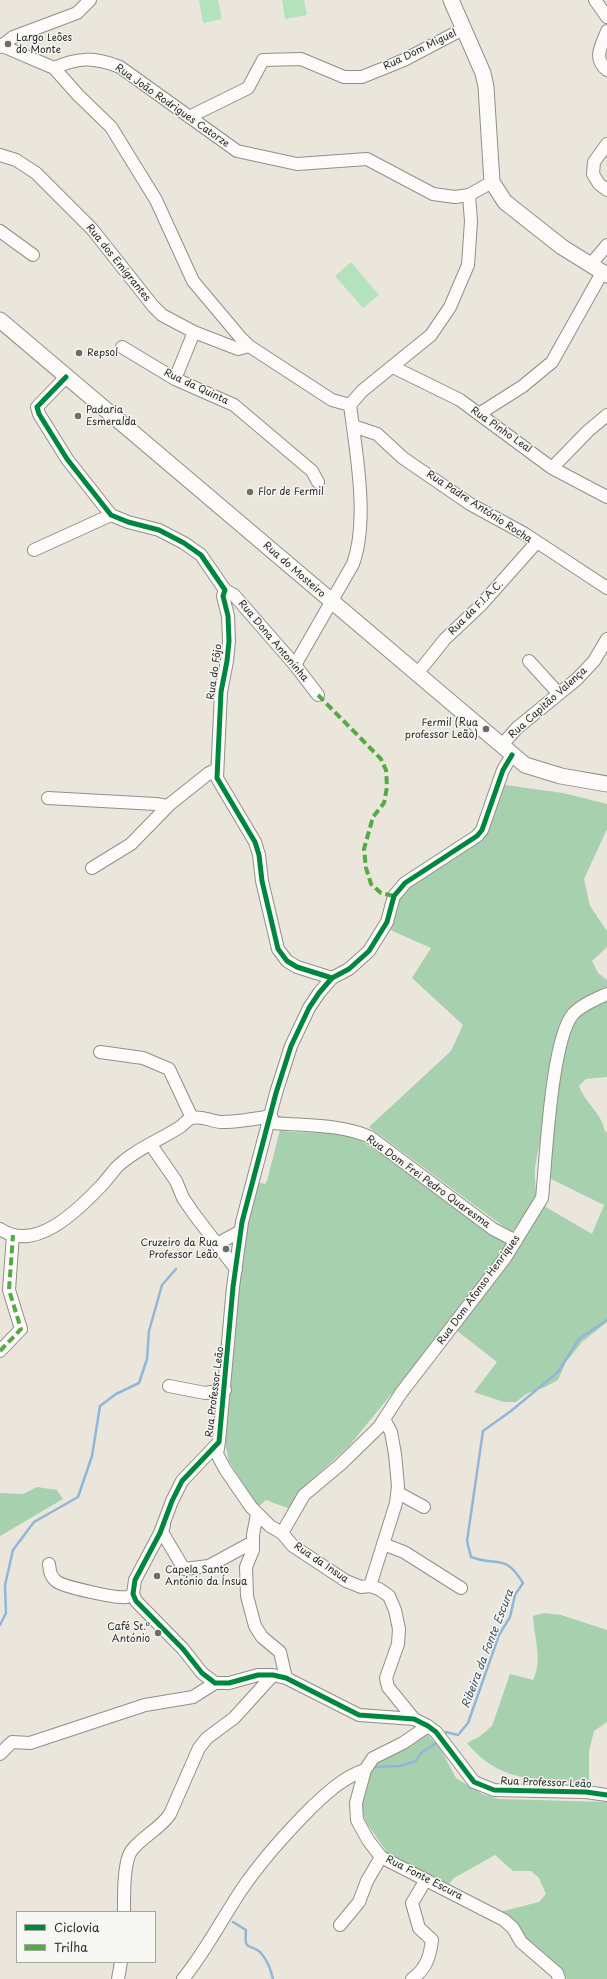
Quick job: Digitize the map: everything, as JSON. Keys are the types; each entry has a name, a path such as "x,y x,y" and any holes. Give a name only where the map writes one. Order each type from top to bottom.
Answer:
{"main road":[{"path":"451,0 483,73 486,87 492,182 505,202 562,247 600,270"},
{"name":"Rua do Mosteiro","path":"0,320 524,765 540,771 607,784"}],"street":[{"path":"0,46 13,37 77,13 90,0"},
{"path":"595,0 607,17"},
{"name":"Rua Dom Miguel","path":"189,117 248,88 263,60 301,59 344,76 362,77 404,60 463,29"},
{"path":"607,31 598,54 601,65 607,70"},
{"path":"0,46 54,68 78,95 111,127 156,200 193,281 249,346 332,400 350,405"},
{"name":"Rua João Rodrigues Catorze","path":"54,68 84,59 102,60 120,67 237,151 297,164 367,159 433,194 455,197 469,195 492,182"},
{"path":"607,144 594,162 592,174 599,184 607,190"},
{"name":"Rua dos Emigrantes","path":"0,155 16,160 36,173 92,229 153,306 162,315 194,332 238,349 249,346"},
{"path":"295,665 353,564 358,544 360,523 353,426 350,405 362,391 432,335 450,307 468,265 472,221 469,195"},
{"path":"0,231 33,255"},
{"path":"479,414 523,386 552,362 600,270 607,245"},
{"path":"175,379 194,332"},
{"name":"Rua da Quinta","path":"122,347 175,379 234,405 312,471 318,482"},
{"name":"Rua Pinho Leal","path":"393,367 460,400 552,468 607,497"},
{"name":"Rua do Fôjo","path":"66,377 37,407 39,414 67,460 111,515 128,522 159,530 201,554 225,590 223,596 228,616 229,641 221,692 217,778 255,842 259,855 262,881 278,949 287,961 297,967 332,978"},
{"path":"552,468 607,414"},
{"name":"Rua Padre António Rocha","path":"353,426 377,434 403,458 470,504 507,524 536,544 607,588"},
{"path":"34,550 111,515"},
{"name":"Rua da F.I.A.C.","path":"417,674 446,639 480,606 536,544"},
{"name":"Rua Dona Antoninha","path":"225,590 234,596 295,665 318,695"},
{"name":"Rua Capitão Valença","path":"506,751 517,728 577,679 594,661 607,639"},
{"path":"528,661 559,694"},
{"name":"Rua Professor Leão","path":"133,1594 135,1580 164,1522 182,1481 220,1442 236,1269 241,1231 291,1046 309,1008 332,978 349,969 369,951 387,922 394,896 406,883 477,836 482,830 503,770 506,751"},
{"path":"92,868 131,844 168,806 209,773 217,769"},
{"path":"48,798 168,806"},
{"name":"Rua Dom Afonso Henriques","path":"282,1533 304,1495 341,1464 378,1427 401,1393 480,1292 516,1241 542,1198 550,1116 561,1039 573,1015 590,1002 607,994"},
{"path":"100,1052 143,1058 169,1069 192,1118"},
{"path":"0,1229 21,1237 46,1232 57,1226 101,1186 118,1166 132,1155 151,1145 192,1118 203,1117 220,1122 250,1120 271,1116"},
{"name":"Rua Dom Frei Pedro Quaresma","path":"271,1116 274,1123 354,1130 370,1138 493,1229 516,1241"},
{"path":"151,1145 176,1181 183,1198 236,1269"},
{"path":"217,1244 241,1231"},
{"path":"0,1351 21,1328 9,1290 13,1235"},
{"path":"169,1386 205,1392 225,1390"},
{"path":"370,1586 397,1494 395,1454 391,1432 384,1419"},
{"name":"Rua da Insua","path":"220,1442 217,1454 237,1487 257,1514 270,1526 282,1533 294,1546 334,1574 361,1587 370,1586 379,1589 389,1596 395,1610 399,1629 398,1644 386,1678 388,1687 414,1719"},
{"path":"397,1494 402,1495 424,1507"},
{"path":"257,1514 253,1550 246,1567 247,1596 255,1626 262,1637 280,1652 286,1678"},
{"path":"164,1522 162,1532 184,1570 209,1566 253,1542"},
{"path":"383,1544 404,1552 461,1588"},
{"path":"0,1754 12,1742 30,1743 145,1705 187,1699 193,1697 215,1683 202,1673 183,1649 136,1600 133,1594 128,1598 97,1594 56,1582 50,1574 49,1564"},
{"name":"Rua Professor Leão","path":"215,1683 229,1683 258,1675 273,1675 286,1678 359,1715 414,1719 432,1729 474,1782 494,1790 586,1792 607,1795"},
{"path":"124,1911 126,1868 131,1851 165,1822 170,1814 199,1748 207,1738 234,1718 273,1675"},
{"path":"183,1979 196,1964 241,1891 270,1854 304,1815 335,1785 366,1767 373,1758 432,1729"},
{"name":"Rua Fonte Escura","path":"366,1767 356,1803 357,1820 368,1840 381,1857 504,1920 513,1928 521,1942 557,1973 559,1979"},
{"path":"340,1925 359,1902 367,1881 381,1857"},
{"path":"412,1979 423,1970 431,1954 432,1940 419,1928 412,1903 424,1883 428,1881"},
{"path":"118,1979 121,1963"}],"green space":[{"path":"199,0 218,0 222,19 203,23"},
{"path":"282,0 304,0 307,15 285,19"},
{"path":"351,262 379,295 363,308 335,276"},
{"path":"505,785 563,793 607,804 607,829 584,879 590,906 607,931 607,947 592,961 598,973 607,980 607,987 587,998 572,1011 562,1026 555,1042 548,1080 543,1126 535,1168 536,1194 534,1203 526,1217 511,1232 369,1127 451,1051 463,1025 412,978 431,948 390,930 402,893 420,878 488,831"},
{"path":"607,1000 607,1077 586,1079 579,1086 584,1096 603,1123 607,1133 607,1322 582,1342 566,1362 558,1380 545,1387 526,1394 516,1402 504,1402 474,1392 497,1362 456,1330 533,1224 544,1206 592,1234 604,1205 549,1178 556,1094 560,1069 570,1030 579,1016 590,1008"},
{"path":"280,1130 290,1132 330,1133 357,1138 425,1182 509,1244 465,1304 349,1446 297,1493 290,1509 266,1500 258,1507 229,1461 224,1440 227,1422 226,1377 232,1325 254,1181 265,1184 267,1181"},
{"path":"37,1487 57,1490 63,1499 0,1536 0,1493 23,1494"},
{"path":"544,1613 561,1615 607,1630 607,1722 594,1731 589,1751 589,1783 539,1780 505,1772 485,1761 467,1743 479,1737 492,1726 510,1674 533,1680 536,1673 538,1657 533,1616"},
{"path":"426,1733 440,1748 456,1778 482,1794 499,1799 607,1802 607,1979 567,1979 562,1969 533,1943 527,1940 513,1919 499,1912 539,1902 546,1894 539,1878 531,1871 513,1871 495,1855 454,1878 449,1884 389,1855 366,1822 361,1808 363,1789 375,1763"}],"waterway":[{"path":"0,1625 6,1613 5,1585 13,1550 34,1522 78,1497 92,1456 100,1406 116,1394 139,1383 147,1359 149,1331 162,1285 176,1269"},
{"name":"Ribeira da Fonte Escura","path":"443,1736 446,1732 458,1735 468,1723 499,1635 510,1617 515,1595 523,1583 517,1574 506,1564 471,1557 467,1541 483,1431 511,1411 558,1372 579,1339 607,1320"},
{"name":"Ribeira da Fonte Escura","path":"371,1767 400,1766 416,1761 423,1751 438,1741"},
{"name":"Ribeira da Fonte Escura","path":"233,1922 246,1930 246,1942 248,1946 261,1953 268,1965 273,1979"}],"marked path":[{"path":"318,695 381,759 386,770 387,787 384,803 373,817 364,849 366,868 371,884 381,893 394,896"},
{"path":"0,1351 21,1329 9,1290 13,1235"}],"cycle path":[{"path":"66,377 37,407 39,414 67,459 111,515 128,522 159,530 184,543 201,555 225,590 223,596 228,616 229,641 221,692 217,778 255,842 259,855 262,881 278,949 287,961 297,967 332,978"},
{"path":"512,755 503,770 482,830 477,836 405,883 394,896 387,922 369,951 349,969 332,978 319,993 309,1008 291,1046 276,1093 242,1222 233,1287 219,1442 182,1481 172,1501 160,1533 135,1580 133,1594 136,1601 183,1649 202,1673 215,1683 229,1683 258,1675 273,1675 286,1678 359,1715 414,1719 436,1732 474,1782 494,1790 586,1792 607,1795"}],"place":[{"name":"Largo Leões do Monte","path":"8,44"},
{"name":"Repsol","path":"79,353"},
{"name":"Padaria Esmeralda","path":"78,416"},
{"name":"Flor de Fermil","path":"250,492"},
{"name":"Fermil (Rua professor Leão)","path":"486,729"},
{"name":"Cruzeiro da Rua Professor Leão","path":"226,1249"},
{"name":"Capela Santo António da Ínsua","path":"157,1576"},
{"name":"Café St.º António","path":"158,1633"}]}
